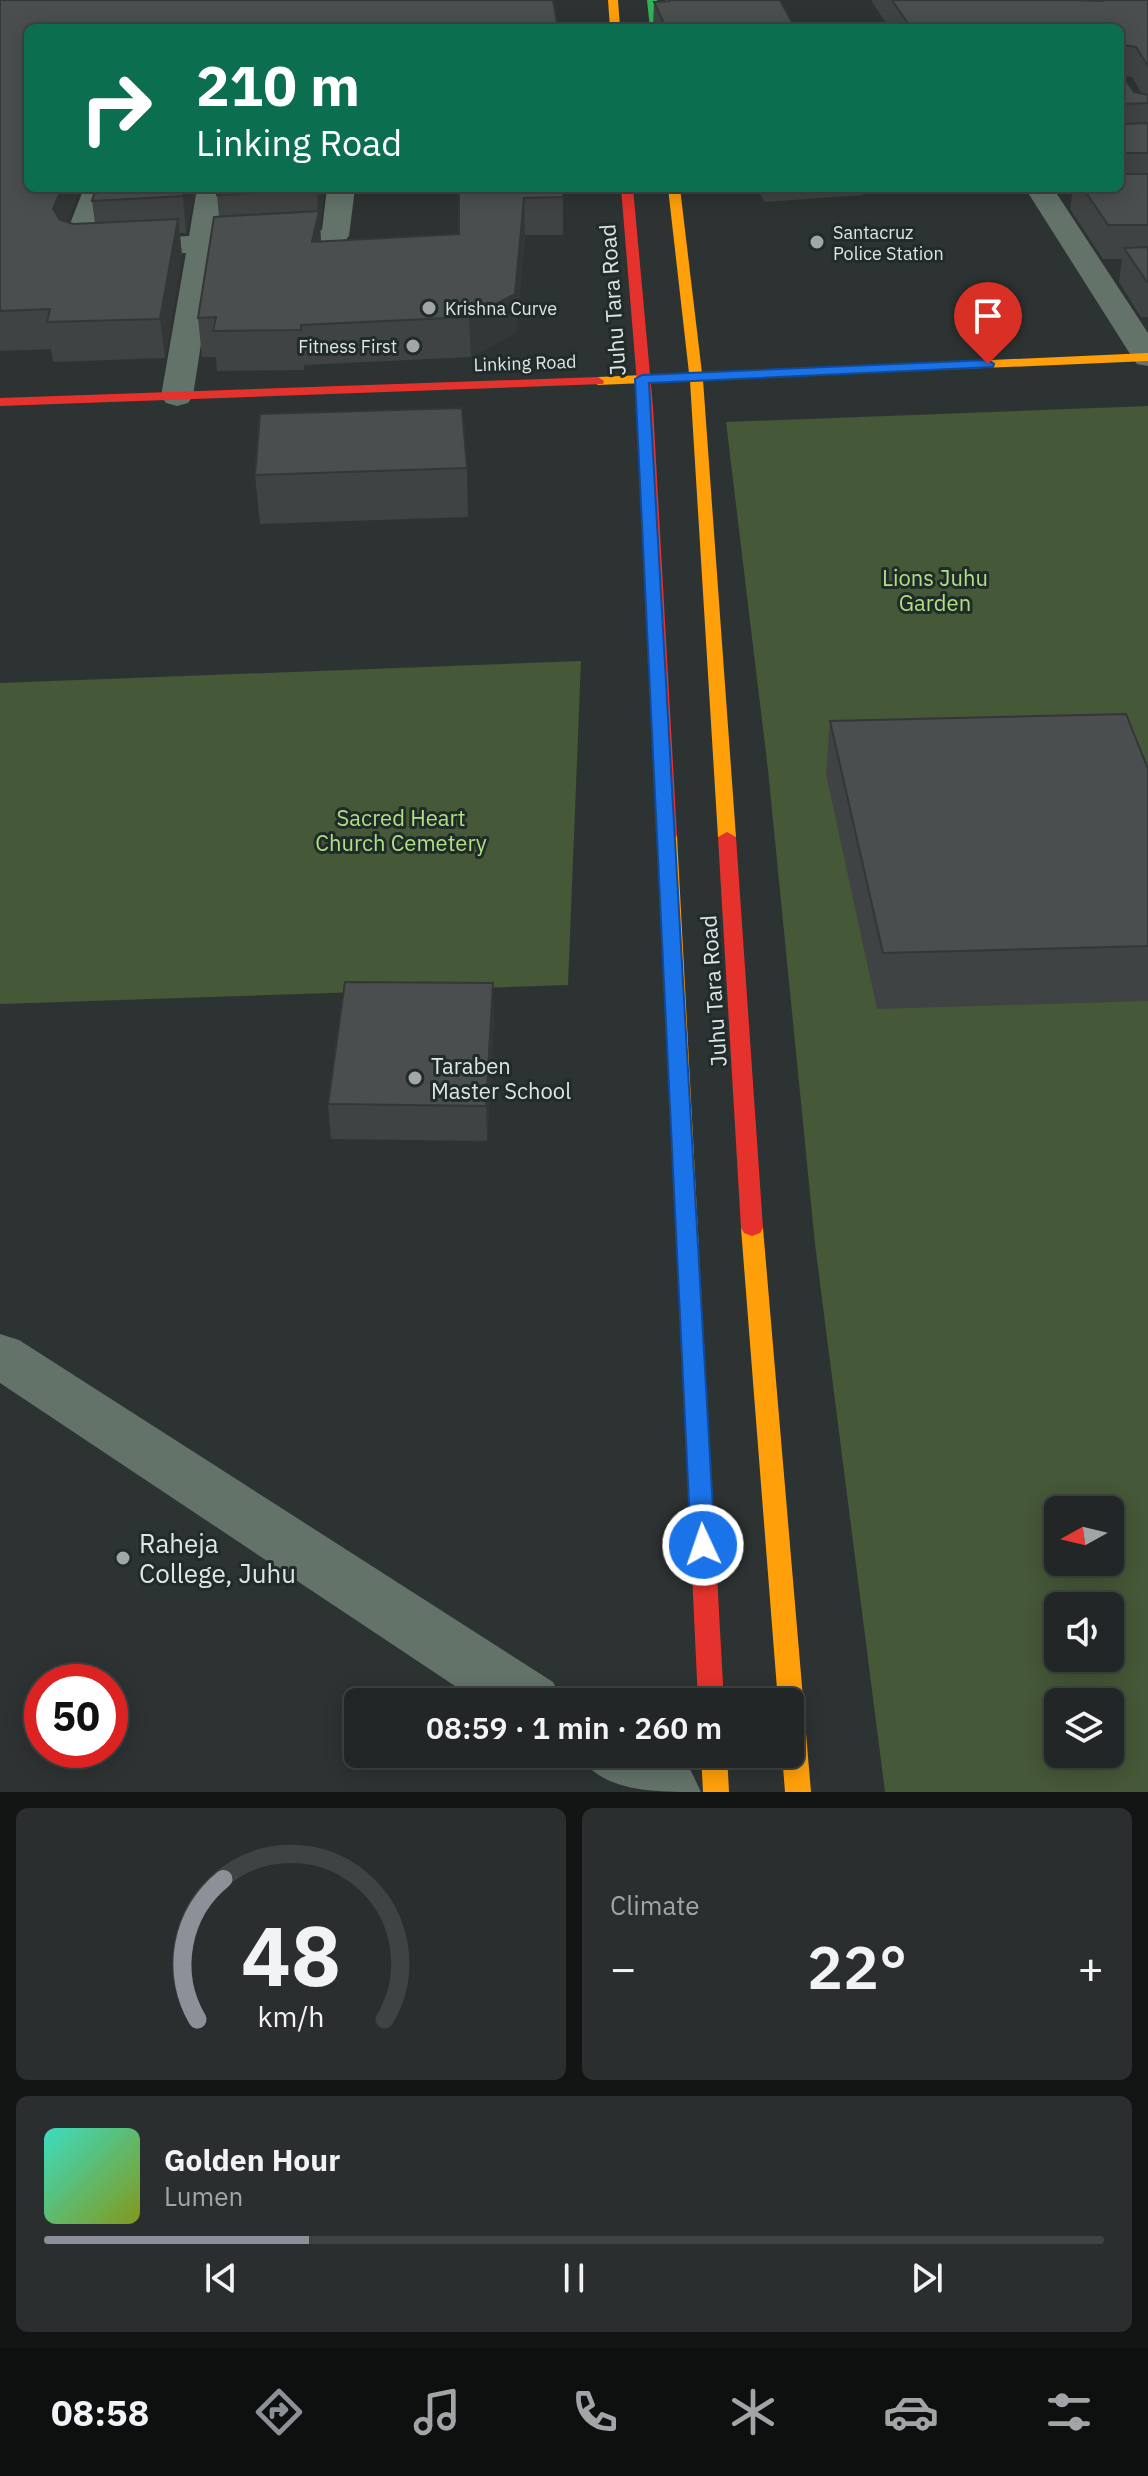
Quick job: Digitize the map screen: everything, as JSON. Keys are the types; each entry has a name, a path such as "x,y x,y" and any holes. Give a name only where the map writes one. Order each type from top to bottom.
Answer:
{"main road":[{"path":"613,0 615,24"},
{"path":"652,0 655,24"},
{"name":"Juhu Tara Road","path":"627,192 645,407 710,1688"},
{"name":"Juhu Tara Road","path":"674,192 700,404 759,1333 798,1792"},
{"path":"633,253 682,252"},
{"name":"Linking Road","path":"0,402 696,377 863,377 1148,357"},
{"path":"715,1768 716,1792"}],"street":[{"path":"96,192 75,247 78,250 332,238 335,236 340,192"},
{"path":"177,396 210,192"},
{"path":"1053,195 1106,271 1138,324 1148,357"},
{"path":"0,1355 510,1688"},
{"path":"631,1768 668,1792"}],"green space":[{"name":"Lions Juhu Garden","path":"1148,406 1148,1792 885,1792 815,1244 768,770 726,422"},
{"name":"Sacred Heart Church Cemetery","path":"581,661 568,985 0,1004 0,683"}],"building":[{"path":"0,0 553,0 557,24 24,24 24,192 60,192 53,209 60,220 73,224 178,219 160,319 47,322 50,309 0,311"},
{"path":"780,0 793,24 664,24 654,2"},
{"path":"892,0 1148,0 1148,66 1136,47 1124,45 1124,24 908,24"},
{"path":"1124,78 1134,92 1148,95 1148,103 1124,104"},
{"path":"1148,123 1148,153 1124,153 1124,124"},
{"path":"1124,174 1148,174 1148,225 1108,225 1086,192 1124,192"},
{"path":"95,192 184,192 183,196 92,201"},
{"path":"217,192 277,192 217,195"},
{"path":"459,192 563,192 563,197 524,198 515,294 469,317 301,325 301,330 213,331 216,317 198,318 214,217 319,211 312,242 459,234"},
{"path":"1148,247 1148,282 1147,282 1124,248"},
{"path":"462,408 467,468 255,475 260,414"},
{"path":"1126,714 1148,769 1148,946 883,953 830,721"},
{"name":"Taraben Master School","path":"345,982 493,983 486,1106 328,1104"}],"traffic: fast":[{"path":"652,0 655,24"}],"traffic: slow":[{"path":"613,0 615,24"},
{"path":"674,192 699,404 727,837"},
{"path":"598,381 1148,357"},
{"path":"668,836 688,1251"},
{"path":"752,1228 798,1792"},
{"path":"715,1768 716,1792"}],"traffic: jam":[{"path":"627,192 646,407 668,836"},
{"path":"0,402 598,381"},
{"path":"727,837 752,1228"},
{"path":"688,1251 710,1688"}],"place":[{"name":"Santacruz Police Station","path":"817,242"},
{"name":"Krishna Curve","path":"429,308"},
{"name":"Fitness First","path":"413,346"},
{"name":"Taraben Master School","path":"415,1078"},
{"name":"Raheja College, Juhu","path":"123,1558"}],"route":[{"path":"703,1545 646,407 642,379 988,364"}]}
